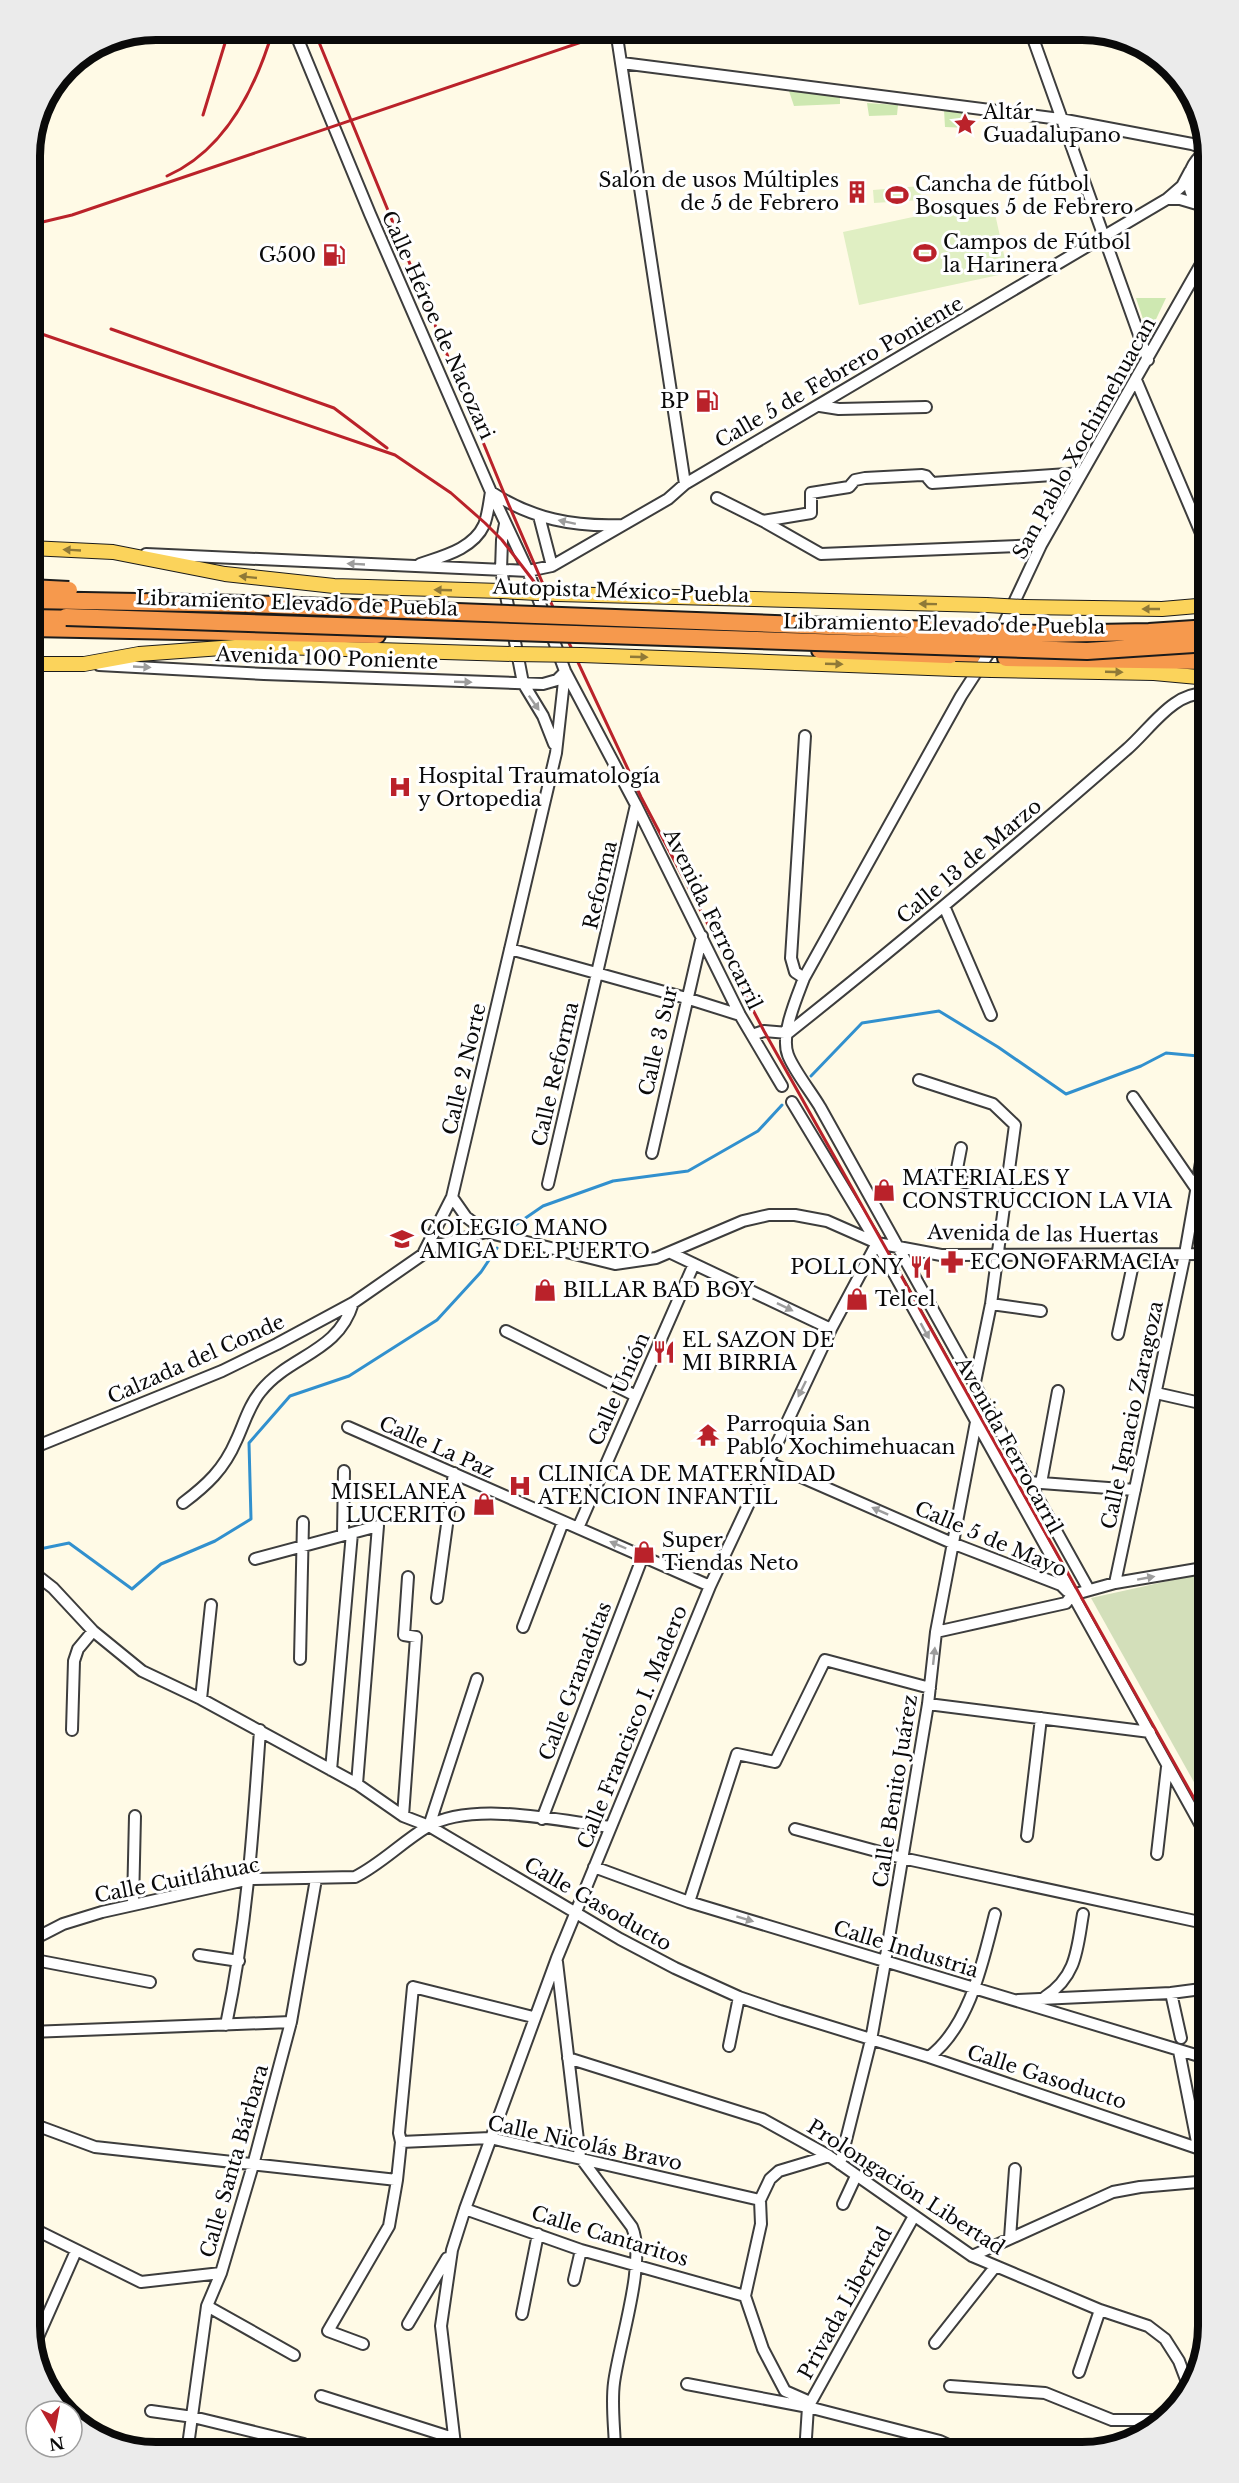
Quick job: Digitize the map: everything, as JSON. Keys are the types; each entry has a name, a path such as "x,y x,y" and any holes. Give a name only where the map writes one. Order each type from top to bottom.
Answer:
{"highway":[{"path":"41,589 88,592 111,600"},
{"name":"Autopista México-Puebla","path":"41,594 560,601 1198,640"},
{"name":"Libramiento Elevado de Puebla","path":"41,600 111,600 1040,634 1198,629"},
{"name":"Libramiento Elevado de Puebla","path":"41,616 1087,651 1198,642"},
{"path":"41,628 579,648 1198,662"}],"main road":[{"path":"41,549 113,552 225,574 323,585 503,599"},
{"path":"560,601 1023,607 1187,608 1198,606"},
{"path":"41,664 84,664 139,654 249,646 512,646"},
{"path":"579,648 955,669 1142,672 1198,677"}],"street":[{"name":"Calle Héroe de Nacozari","path":"298,40 338,140 505,524 528,571 565,671"},
{"path":"618,40 685,484"},
{"path":"1034,41 1148,360"},
{"path":"622,63 1060,119 1198,146"},
{"name":"Calle 5 de Febrero Poniente","path":"113,552 528,571 552,566 668,499 685,484 1167,199 1182,186 1198,158"},
{"path":"1190,171 1189,188 1197,204"},
{"path":"1167,199 1180,199 1197,204"},
{"name":"San Pablo Xochimehuacan","path":"788,1033 804,978 961,696 994,645 1041,545 1198,270"},
{"path":"1136,380 1198,526"},
{"path":"820,406 839,409 926,407"},
{"path":"763,521 811,513 811,493 849,487 855,480 865,478 922,475 932,483 1082,473"},
{"path":"414,566 459,549 473,540 485,523 491,492"},
{"name":"Calle 5 de Febrero Poniente","path":"491,492 508,503 539,516 586,526 625,525"},
{"path":"717,498 820,554 1041,545"},
{"path":"539,516 552,566"},
{"path":"505,524 501,570 523,683 543,716 556,753"},
{"name":"Avenida 100 Poniente","path":"84,664 264,675 543,684 557,680 565,671"},
{"name":"Calle 2 Norte","path":"423,1253 452,1197 556,753 565,671"},
{"name":"Avenida Ferrocarril","path":"565,671 636,805 740,1015 782,1086"},
{"name":"Calle 13 de Marzo","path":"788,1033 944,906 1132,745 1180,699 1198,695"},
{"path":"804,978 795,972 791,958 805,736"},
{"name":"Reforma","path":"598,972 636,805"},
{"path":"944,906 991,1015"},
{"name":"Calle 3 Sur","path":"652,1153 702,936"},
{"path":"510,949 598,972 740,1015"},
{"name":"Calle Reforma","path":"548,1184 598,972"},
{"path":"752,1035 764,1031 788,1033 788,1054 820,1107 1089,1590"},
{"path":"919,1080 993,1104 1015,1125 991,1304 974,1387"},
{"path":"1133,1097 1195,1187"},
{"name":"Avenida Ferrocarril","path":"792,1102 877,1243 1198,1821"},
{"path":"955,1179 961,1148"},
{"name":"Calle Ignacio Zaragoza","path":"1115,1583 1185,1254 1198,1172"},
{"path":"939,1174 1006,1195"},
{"path":"452,1197 466,1217 486,1232"},
{"name":"Calzada del Conde","path":"40,1445 222,1371 353,1303 423,1253 444,1243 486,1232 615,1264 636,1262 671,1253 743,1221 769,1215 795,1215 827,1221 877,1243"},
{"name":"Avenida de las Huertas","path":"877,1243 941,1255 1198,1254"},
{"name":"Calle Francisco I. Madero","path":"454,2442 441,2326 444,2293 452,2250 490,2138 556,1958 710,1586 831,1329 877,1243"},
{"path":"671,1253 831,1329"},
{"path":"1118,1334 1135,1255"},
{"name":"Calle Unión","path":"578,1528 694,1264"},
{"path":"183,1503 210,1483 226,1460 248,1411 261,1390 279,1374 325,1345 350,1314 353,1303"},
{"path":"991,1304 1041,1311"},
{"path":"506,1331 636,1396"},
{"path":"1041,1483 1058,1391"},
{"path":"1156,1393 1198,1403"},
{"name":"Calle Benito Juárez","path":"840,2164 871,2040 928,1704 936,1632 976,1422"},
{"name":"Calle La Paz","path":"348,1427 710,1586"},
{"name":"Calle 5 de Mayo","path":"767,1462 952,1543 1061,1585 1072,1595 1115,1583 1198,1569"},
{"path":"332,1770 348,1534 344,1471"},
{"path":"437,1598 454,1473"},
{"path":"1028,1482 1135,1490"},
{"path":"300,1659 303,1522"},
{"path":"523,1627 563,1522"},
{"path":"255,1559 378,1526 357,1784"},
{"name":"Calle Granaditas","path":"542,1819 643,1556"},
{"path":"403,1816 416,1637 404,1635 408,1577"},
{"name":"Calle Gasoducto","path":"40,1578 53,1588 93,1631 142,1671 201,1699 332,1770 357,1784 403,1816 429,1826 576,1913 675,1968 739,1997 929,2057 1198,2147"},
{"path":"936,1632 1066,1603 1072,1595"},
{"path":"201,1699 211,1605"},
{"path":"72,1730 74,1661 78,1649 93,1631"},
{"path":"689,1902 737,1754 776,1762 825,1660 930,1688"},
{"path":"429,1826 477,1679"},
{"path":"928,1704 1150,1732"},
{"path":"1027,1836 1041,1718"},
{"path":"226,2025 239,1961 250,1879 260,1730"},
{"path":"1157,1854 1167,1767"},
{"path":"429,1826 478,1813 498,1813 610,1827"},
{"path":"133,1904 135,1816"},
{"name":"Calle Cuitláhuac","path":"40,1936 63,1924 133,1904 250,1879 355,1877 429,1826"},
{"path":"795,1830 902,1858 1198,1922"},
{"name":"Calle Industria","path":"594,1867 689,1902 1198,2056"},
{"name":"Calle Santa Bárbara","path":"189,2442 207,2306 221,2273 253,2165 291,2022 316,1879"},
{"path":"929,2057 943,2046 976,1988 995,1914"},
{"path":"1043,1997 1059,1987 1068,1976 1075,1959 1083,1914"},
{"path":"200,1955 239,1961"},
{"path":"556,1958 580,2157 633,2227 636,2237 636,2264 614,2385 615,2442"},
{"path":"40,1961 150,1982"},
{"path":"363,2344 328,2331 389,2226 397,2180 399,2133 413,1987 533,2017"},
{"path":"1012,2000 1171,1993 1198,1989"},
{"path":"1171,1993 1181,2038"},
{"path":"729,2046 739,1997"},
{"path":"40,2032 291,2022"},
{"path":"1179,2051 1198,2147"},
{"name":"Prolongación Libertad","path":"568,2058 762,2119 829,2156 972,2256 1100,2310 1148,2326 1165,2339 1179,2361 1186,2380"},
{"path":"40,2127 95,2147 397,2180"},
{"name":"Calle Nicolás Bravo","path":"400,2142 490,2138 760,2199"},
{"path":"809,2405 785,2391 763,2349 745,2295 761,2224 760,2199 770,2179 779,2171 829,2156"},
{"path":"1010,2238 1015,2169"},
{"path":"843,2204 856,2176"},
{"path":"972,2256 1113,2192 1198,2182"},
{"name":"Calle Cantaritos","path":"465,2209 581,2250 745,2295"},
{"name":"Privada Libertad","path":"809,2405 914,2216"},
{"path":"40,2232 141,2282 221,2273"},
{"path":"522,2314 538,2234"},
{"path":"408,2324 452,2250"},
{"path":"574,2280 581,2250"},
{"path":"41,2331 76,2251"},
{"path":"936,2343 995,2267"},
{"path":"207,2306 294,2355"},
{"path":"1079,2372 1100,2310"},
{"path":"687,2384 809,2405 942,2442"},
{"path":"950,2386 1045,2393 1112,2421 1151,2420"},
{"path":"321,2396 453,2438"},
{"path":"806,2442 809,2405"},
{"path":"151,2411 193,2417 296,2442"}],"green space":[{"path":"789,91 840,97 840,104 794,106"},
{"path":"867,103 898,105 897,115 869,116"},
{"path":"944,110 967,113 968,128 945,127"},
{"name":"Cancha de fútbol Bosques 5 de Febrero","path":"920,186 921,200 874,203 873,190"},
{"name":"Campos de Fútbol la Harinera","path":"992,200 1008,273 859,305 843,232"},
{"path":"1136,298 1166,298 1150,332 1147,331"},
{"path":"1198,1574 1198,1789 1091,1598"}],"waterway":[{"path":"811,1076 862,1023 939,1011 998,1047 1066,1094 1141,1066 1166,1053 1198,1056"},
{"path":"508,1230 543,1206 613,1181 688,1171 758,1131 782,1105"},
{"path":"40,1549 69,1543 132,1589 161,1564 215,1541 251,1519 249,1443 290,1396 349,1376 437,1320 481,1272 497,1248"}],"railway":[{"path":"203,115 226,40"},
{"path":"167,176 188,165 206,150 236,115 258,73 270,40"},
{"path":"318,40 508,503 562,628 641,797 764,1031 1198,1805"},
{"path":"41,222 72,215 586,40"},
{"path":"111,329 334,408 387,448"},
{"path":"41,334 395,455 451,493 485,523 502,540 542,592"}],"place":[{"name":"Altár Guadalupano","path":"965,124"},
{"name":"Salón de usos Múltiples de 5 de Febrero","path":"857,192"},
{"name":"Cancha de fútbol Bosques 5 de Febrero","path":"897,195"},
{"name":"Campos de Fútbol la Harinera","path":"925,253"},
{"name":"G500","path":"334,255"},
{"name":"BP","path":"707,401"},
{"name":"Hospital Traumatología y Ortopedia","path":"400,787"},
{"name":"MATERIALES Y CONSTRUCCION LA VIA","path":"884,1190"},
{"name":"COLEGIO MANO AMIGA DEL PUERTO","path":"402,1239"},
{"name":"ECONOFARMACIA","path":"952,1262"},
{"name":"POLLONY","path":"921,1267"},
{"name":"BILLAR BAD BOY","path":"545,1290"},
{"name":"Telcel","path":"857,1299"},
{"name":"EL SAZON DE MI BIRRIA","path":"664,1352"},
{"name":"Parroquia San Pablo Xochimehuacan","path":"708,1435"},
{"name":"CLINICA DE MATERNIDAD ATENCION INFANTIL","path":"520,1486"},
{"name":"MISELANEA LUCERITO","path":"484,1504"},
{"name":"Super Tiendas Neto","path":"644,1552"}]}
